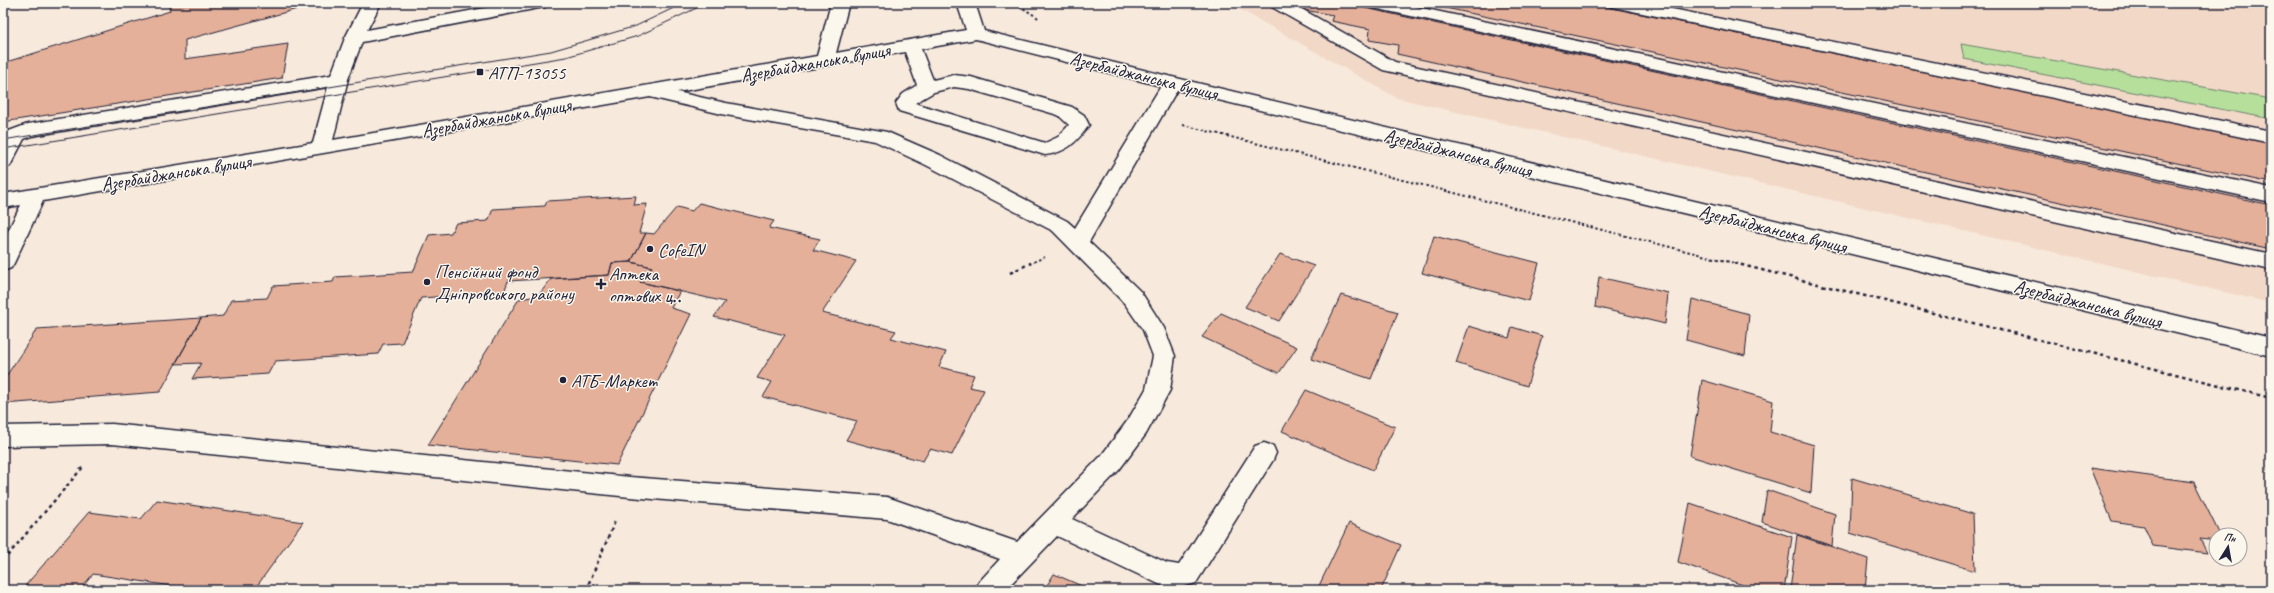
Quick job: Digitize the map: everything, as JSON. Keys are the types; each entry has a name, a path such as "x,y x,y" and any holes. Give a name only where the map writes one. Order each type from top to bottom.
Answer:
{"street":[{"path":"321,148 339,80 354,38 372,3"},
{"path":"354,38 539,3"},
{"path":"826,60 840,3"},
{"path":"966,3 976,34"},
{"path":"1278,3 1389,66 2271,262"},
{"path":"1374,3 2271,195"},
{"path":"1618,3 2271,137"},
{"name":"Азербайджанська вулиця","path":"3,201 321,148 976,34 1172,83 2271,347"},
{"path":"911,45 927,87"},
{"path":"3,161 16,135 28,130 339,80"},
{"path":"954,81 971,83 1065,111 1077,119 1079,125 1066,142 1056,148 1045,149 1034,147 906,107 905,103 908,99 927,87 954,81"},
{"path":"1078,242 1100,201 1172,83"},
{"path":"648,91 726,109 880,136 933,160 1060,226 1078,242 1133,298 1153,328 1164,356 1158,390 1137,427 1110,463 988,590"},
{"path":"3,263 36,195"},
{"path":"3,436 112,434 630,487 887,508 1021,556"},
{"path":"1054,523 1163,574 1175,576 1187,575 1264,453"}],"path":[{"path":"1152,117 2271,398"},
{"path":"3,561 112,434"},
{"path":"586,590 630,487"}],"shaded area":[{"path":"1229,3 2271,3 2271,303 1397,98"}],"green space":[{"path":"1961,44 2271,99 2271,119 1964,59"}],"building":[{"path":"168,3 319,3 185,40 185,59 288,44 282,78 3,122 3,63 170,11"},
{"path":"606,3 628,3 611,7"},
{"path":"1307,3 1342,3 2271,205 2271,249 1397,54 1398,45 1369,40 1370,29 1331,21 1333,15 1304,10"},
{"path":"1422,3 1587,3 2271,143 2271,183"},
{"path":"636,196 634,205 647,204 639,233 646,233 631,262 612,263 609,275 508,281 504,292 421,298 402,343 383,344 378,354 275,361 268,374 192,379 201,363 175,364 201,318 223,316 231,300 267,298 273,286 333,282 335,277 413,272 429,235 451,233 456,223 488,221 493,209 545,206 547,201"},
{"path":"699,203 774,221 769,228 820,239 813,250 856,261 822,313 896,331 891,338 946,352 939,367 974,375 969,387 984,390 952,455 930,449 923,461 846,440 857,421 763,397 772,382 757,378 785,335 714,317 725,302 640,282 652,267 631,262 646,233 654,234 677,207 692,211"},
{"path":"1434,236 1539,263 1529,301 1422,273"},
{"path":"1280,254 1314,266 1279,321 1245,307"},
{"name":"АТБ-Маркет","path":"631,262 652,267 640,282 680,291 671,308 691,314 617,465 428,445 519,299 538,296 551,279 609,275 612,263"},
{"path":"1599,277 1668,293 1665,324 1595,307"},
{"path":"1341,295 1398,312 1371,379 1311,359"},
{"path":"1692,299 1749,314 1745,356 1686,340"},
{"path":"1221,313 1297,347 1279,373 1202,337"},
{"path":"201,318 160,392 3,404 3,381 37,329"},
{"path":"1469,326 1509,338 1512,327 1542,336 1527,386 1456,363"},
{"path":"1702,380 1773,401 1770,432 1814,445 1811,493 1690,456"},
{"path":"1306,390 1395,427 1373,470 1282,431"},
{"path":"2090,468 2194,482 2216,527 2208,527 2208,540 2200,539 2207,553 2153,546 2144,526 2112,521"},
{"path":"1852,478 1973,514 1975,571 1850,533"},
{"path":"1767,490 1835,514 1832,546 1762,522"},
{"path":"157,500 303,522 254,590 198,590 93,574 80,590 52,590 25,586 89,512 141,519"},
{"path":"1690,503 1792,537 1784,590 1757,590 1678,562"},
{"path":"1349,523 1401,545 1381,590 1317,590"},
{"path":"1797,535 1868,559 1865,590 1790,590"},
{"path":"1054,574 1091,590 1044,590"}],"tram line":[{"path":"3,140 551,51 636,26 684,3"},
{"path":"3,149 566,57 638,36 707,3"}],"place":[{"name":"АТП-13055","path":"480,72"},
{"name":"CofeIN","path":"650,249"},
{"name":"Пенсійний фонд Дніпровського району","path":"427,282"},
{"name":"Аптека оптових ц‥","path":"601,284"},
{"name":"АТБ-Маркет","path":"563,380"}]}
